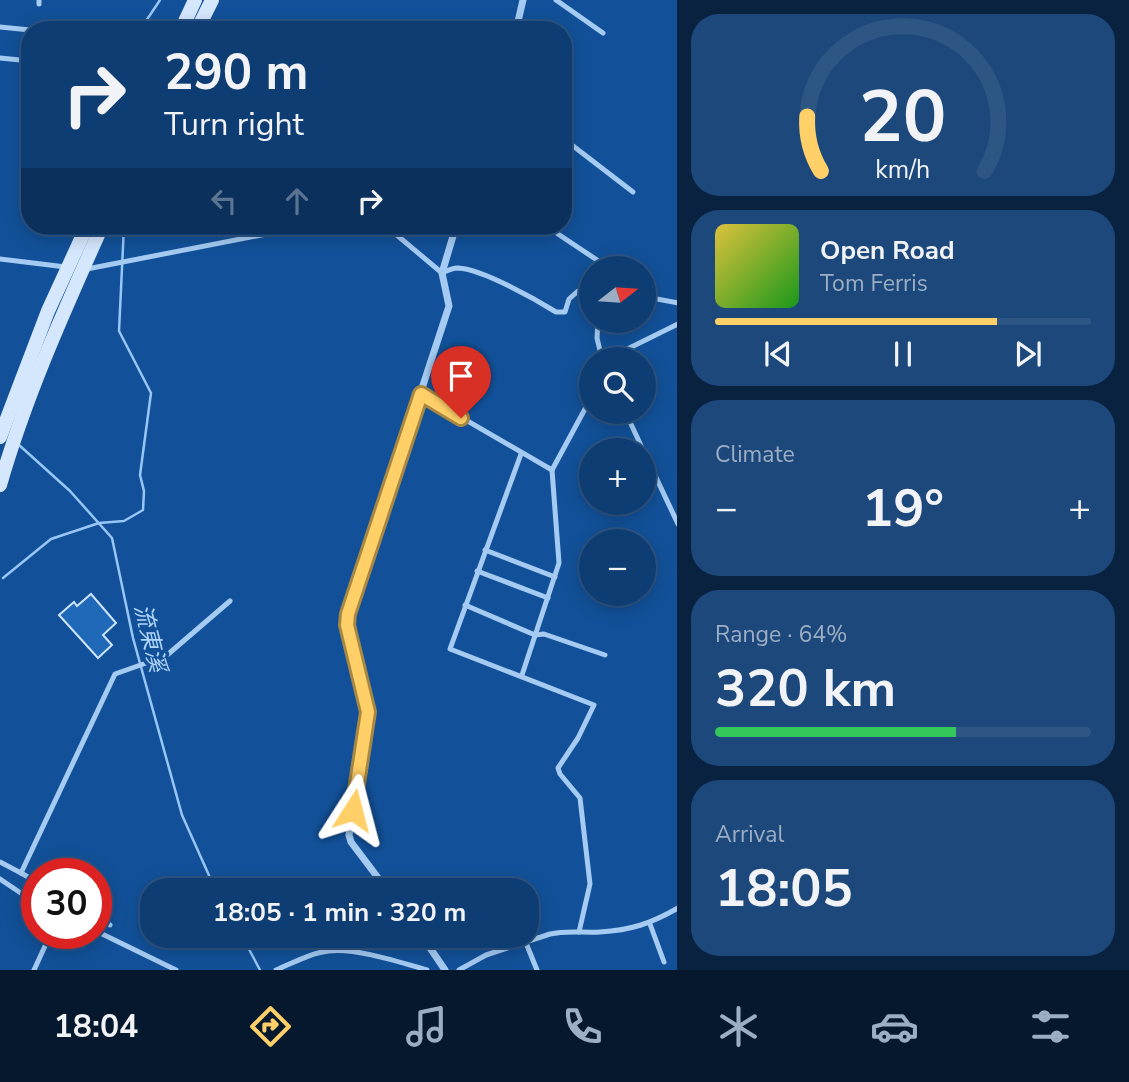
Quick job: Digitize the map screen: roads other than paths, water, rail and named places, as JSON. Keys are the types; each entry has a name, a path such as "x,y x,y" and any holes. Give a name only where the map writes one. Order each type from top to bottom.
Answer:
{"main road":[{"path":"185,21 195,0"},
{"path":"201,21 211,1"},
{"path":"0,485 15,415 66,267 82,235"},
{"path":"0,437 15,415 50,343 98,235"}],"street":[{"path":"518,21 523,0"},
{"path":"377,878 351,842 349,835 368,712 347,625 348,614 449,306 442,273 453,235"},
{"path":"430,948 445,970"}],"lane":[{"path":"556,0 603,33"},
{"path":"0,27 21,29"},
{"path":"0,58 21,60"},
{"path":"572,145 633,192"},
{"path":"0,259 82,269 262,235"},
{"path":"397,235 442,273 452,268 462,268 496,281 556,312 565,312 569,299 579,292"},
{"path":"560,235 591,256"},
{"path":"656,298 677,303"},
{"path":"629,347 677,324"},
{"path":"421,394 552,470"},
{"path":"522,675 559,563 552,470 579,420"},
{"path":"521,454 450,649 594,705 578,738 558,768 580,798 590,884 579,932"},
{"path":"656,478 677,524"},
{"path":"485,550 555,577"},
{"path":"477,571 548,598"},
{"path":"28,858 115,674 166,656 230,601"},
{"path":"465,605 535,635 544,634 605,656"},
{"path":"0,862 21,873"},
{"path":"0,880 21,894"},
{"path":"539,939 561,931 599,932 650,924 677,908"},
{"path":"650,924 664,962"},
{"path":"112,939 176,970"},
{"path":"459,970 486,955 509,948"},
{"path":"528,948 537,970"},
{"path":"34,970 44,949"},
{"path":"276,970 327,951 343,951 427,970"}],"waterway":[{"path":"146,21 160,0"},
{"path":"3,578 51,539 99,523 124,521 143,510 144,491 140,475 151,393 119,331 124,235"},
{"name":"流東溪","path":"19,445 70,491 112,538 133,638 182,815 210,878"},
{"name":"流東溪","path":"248,948 260,970"}]}
